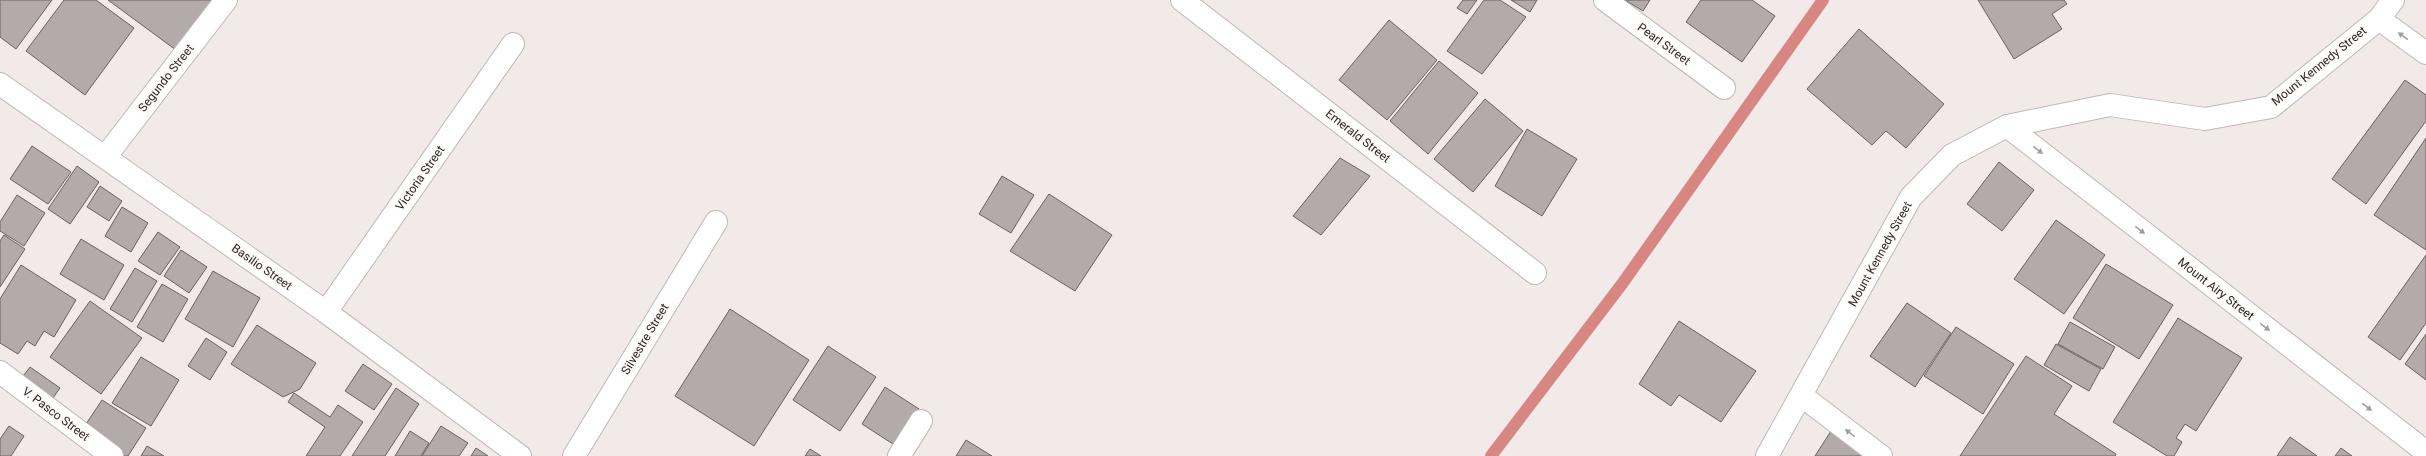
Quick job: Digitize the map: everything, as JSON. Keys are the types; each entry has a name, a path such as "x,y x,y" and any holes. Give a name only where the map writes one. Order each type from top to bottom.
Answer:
{"street":[{"name":"Segundo Street","path":"106,156 226,0"},
{"name":"Emerald Street","path":"1182,0 1535,273"},
{"name":"Pearl Street","path":"1605,0 1724,88"},
{"name":"Mount Kennedy Street","path":"1767,456 1802,396 1911,197 1952,155 2007,126 2110,105 2205,119 2270,107 2379,18 2393,0"},
{"path":"2379,18 2426,53"},
{"name":"Victoria Street","path":"326,312 513,44"},
{"name":"Basilio Street","path":"0,84 106,156 326,312 520,456"},
{"name":"Mount Airy Street","path":"2007,126 2426,452"},
{"name":"Silvestre Street","path":"574,456 716,222"},
{"name":"V. Pasco Street","path":"0,372 112,456"},
{"path":"1802,396 1881,456"},
{"path":"899,456 921,421"}],"building":[{"path":"0,0 52,0 16,49 0,37"},
{"path":"64,0 96,0 134,28 85,95 26,51"},
{"path":"108,0 219,0 180,53"},
{"path":"1463,0 1477,0 1467,14 1457,8"},
{"path":"1484,0 1500,0 1526,17 1482,74 1447,51"},
{"path":"1511,0 1537,0 1530,12"},
{"path":"1625,0 1650,0 1643,11"},
{"path":"1701,0 1752,0 1775,16 1742,62 1686,22"},
{"path":"1978,0 2064,0 2067,4 2052,14 2062,29 2014,59"},
{"path":"1389,20 1437,60 1387,120 1339,80"},
{"path":"1859,29 1944,104 1906,148 1886,131 1872,145 1807,89"},
{"path":"1439,61 1478,93 1428,154 1390,121"},
{"path":"2405,80 2426,95 2426,121 2366,204 2332,179"},
{"path":"1485,99 1523,131 1473,192 1434,159"},
{"path":"1527,129 1577,159 1542,216 1495,186"},
{"path":"2426,138 2426,250 2374,215"},
{"path":"32,146 71,172 48,204 10,179"},
{"path":"1340,158 1370,176 1321,235 1293,216"},
{"path":"1999,162 2034,190 2002,231 1967,204"},
{"path":"77,166 99,182 70,224 48,209"},
{"path":"1002,176 1034,195 1011,233 979,214"},
{"path":"100,186 122,201 109,221 87,207"},
{"path":"1049,194 1112,235 1075,291 1010,251"},
{"path":"17,195 45,213 24,246 0,231 0,222"},
{"path":"122,207 148,223 131,252 105,236"},
{"path":"2056,220 2105,255 2064,314 2014,279"},
{"path":"158,232 180,247 160,275 138,261"},
{"path":"4,235 25,249 0,287 0,241"},
{"path":"81,239 124,265 104,300 60,274"},
{"path":"181,250 207,267 189,293 164,276"},
{"path":"2426,255 2426,323 2400,360 2368,337"},
{"path":"2106,264 2173,305 2139,359 2073,318"},
{"path":"21,265 76,300 54,337 44,331 35,346 27,341 18,354 0,343 0,299"},
{"path":"135,268 157,281 132,322 110,309"},
{"path":"213,271 260,298 233,347 185,319"},
{"path":"162,284 188,299 163,342 137,327"},
{"path":"90,301 142,338 101,394 50,357"},
{"path":"1907,303 1951,333 1915,387 1870,356"},
{"path":"730,309 809,360 754,446 675,396"},
{"path":"2178,318 2242,358 2196,431 2185,424 2176,438 2182,442 2174,456 2167,456 2113,422"},
{"path":"1679,321 1756,371 1721,422 1679,395 1671,406 1639,384"},
{"path":"2070,322 2115,347 2103,369 2058,344"},
{"path":"257,325 316,363 300,389 283,397 231,364"},
{"path":"1956,327 2014,364 1983,414 1924,376"},
{"path":"2426,334 2426,380 2405,364"},
{"path":"206,338 227,352 210,380 188,366"},
{"path":"2056,344 2101,369 2089,391 2044,365"},
{"path":"828,346 876,377 840,431 793,400"},
{"path":"2026,356 2072,386 2054,414 2116,454 2115,456 1960,456"},
{"path":"141,357 179,380 151,426 112,403"},
{"path":"363,364 392,384 374,410 345,391"},
{"path":"30,367 60,388 48,405 17,384"},
{"path":"885,387 919,409 896,446 862,424"},
{"path":"396,388 419,404 385,456 352,456"},
{"path":"294,393 330,417 338,405 363,422 340,456 306,456 325,427 288,402"},
{"path":"102,400 146,428 128,456 121,456 82,430"},
{"path":"9,426 24,436 11,456 0,456 0,439"},
{"path":"441,426 468,443 459,456 422,456"},
{"path":"1833,428 1866,456 1815,456"},
{"path":"410,431 429,443 421,456 395,456"},
{"path":"2290,437 2317,456 2277,456"},
{"path":"966,440 992,456 956,456"},
{"path":"147,446 164,456 141,456"},
{"path":"476,448 488,456 471,456"},
{"path":"2341,448 2352,456 2335,456"},
{"path":"810,449 821,456 805,456"}],"waterway":[{"path":"1491,456 1622,284 1823,0"}]}
